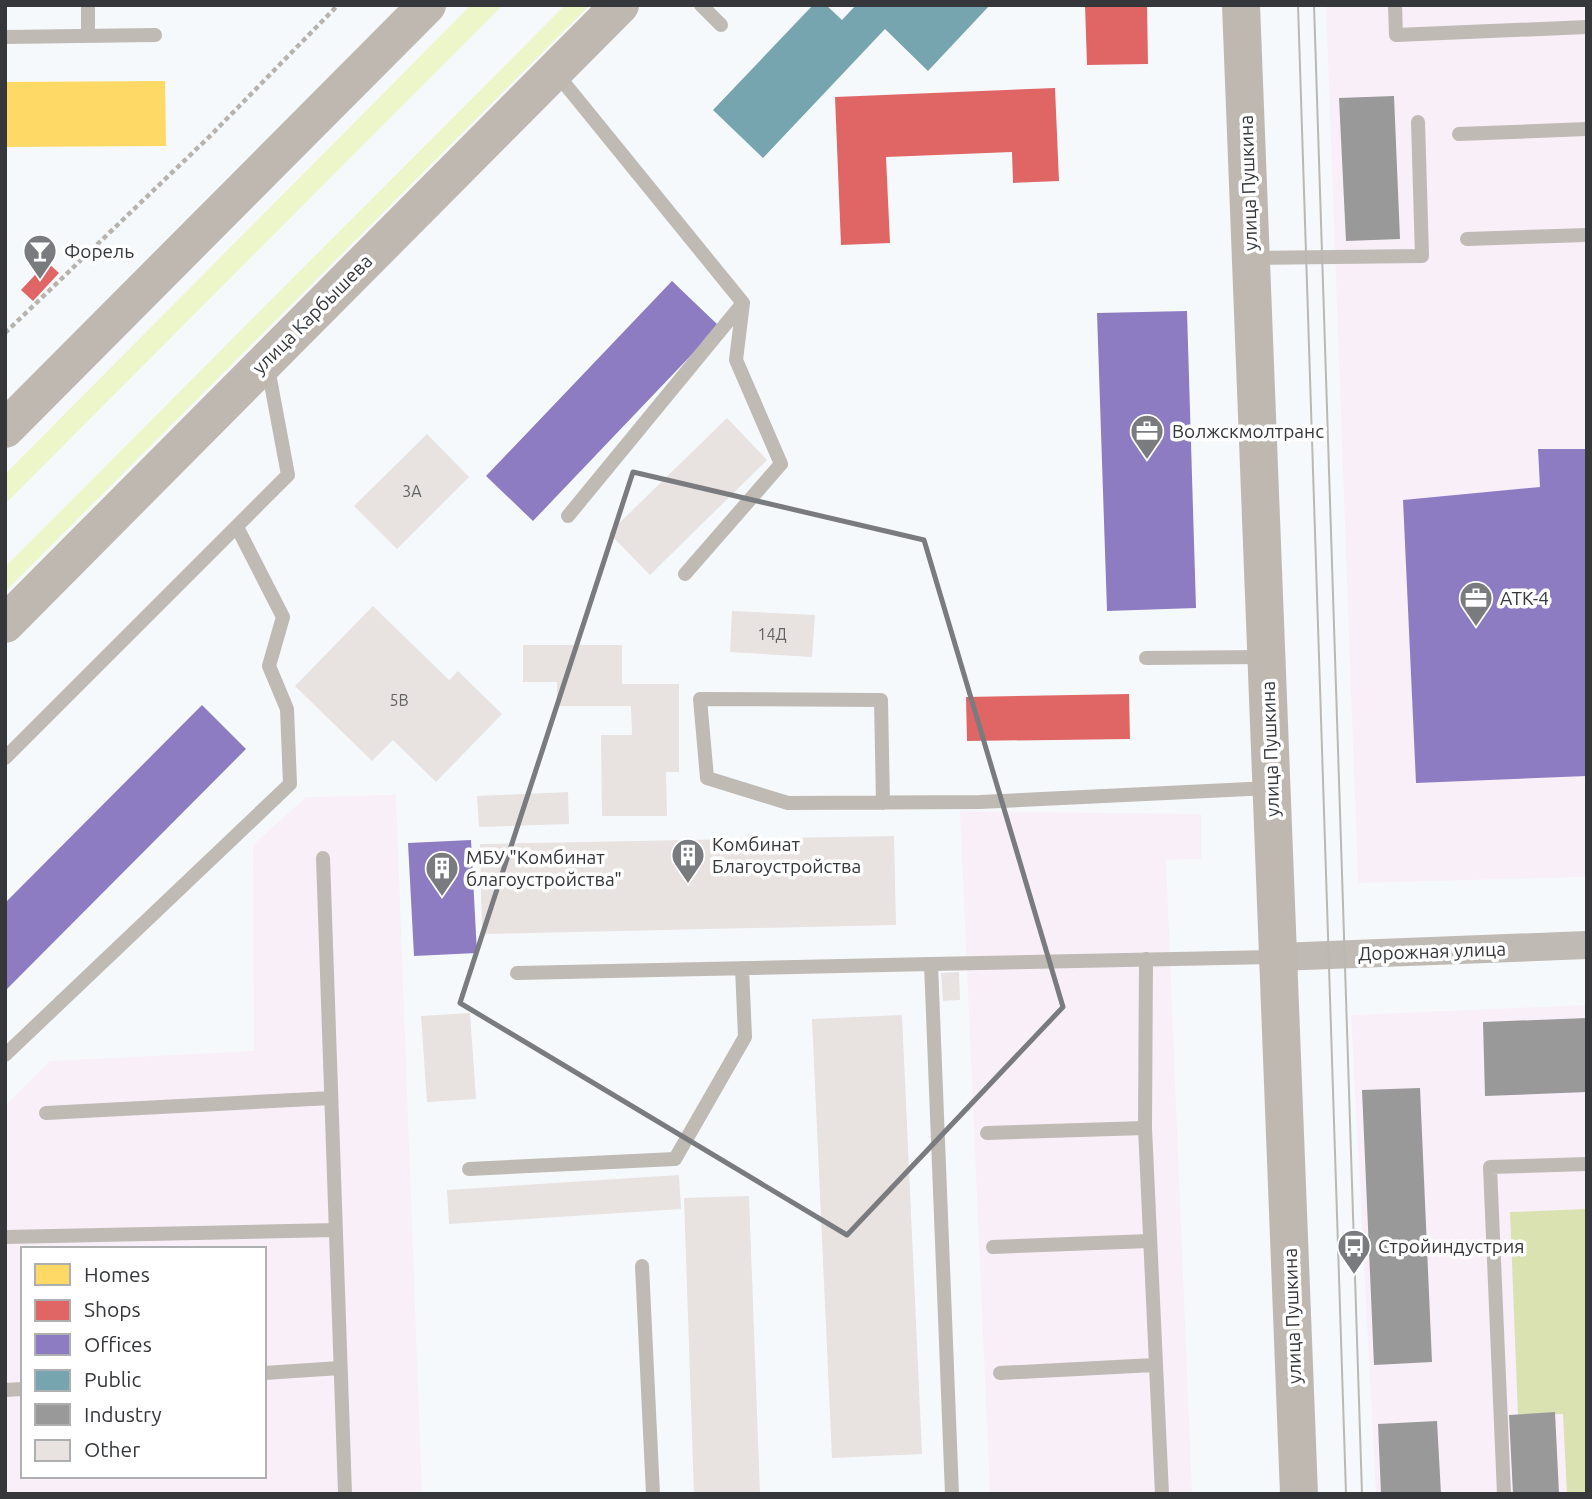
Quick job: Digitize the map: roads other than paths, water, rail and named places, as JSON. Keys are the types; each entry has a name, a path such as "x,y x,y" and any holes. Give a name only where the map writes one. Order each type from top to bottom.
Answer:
{"street":[{"path":"19,408 427,5"},
{"name":"улица Карбышева","path":"5,624 620,5"},
{"name":"улица Пушкина","path":"1241,5 1299,1494"},
{"name":"Дорожная улица","path":"1278,957 1587,945"}],"lane":[{"path":"88,5 89,36"},
{"path":"701,5 722,25"},
{"path":"1395,5 1396,35 1587,27"},
{"path":"5,37 155,35"},
{"path":"555,72 743,303 736,360 781,464 685,575"},
{"path":"1251,258 1422,256 1418,122"},
{"path":"1459,134 1587,129"},
{"path":"1467,239 1587,235"},
{"path":"568,516 743,303"},
{"path":"5,758 288,475 266,360"},
{"path":"5,1055 290,784 287,709 269,666 283,617 237,527"},
{"path":"1146,658 1266,657"},
{"path":"883,803 881,700 700,699 707,778 788,803 883,803 980,802 1272,788"},
{"path":"323,858 345,1494"},
{"path":"517,973 1278,957"},
{"path":"1146,959 1145,1128 1162,1494"},
{"path":"931,964 952,1494"},
{"path":"469,1169 675,1159 745,1037 742,968"},
{"path":"46,1113 331,1098"},
{"path":"987,1133 1145,1128"},
{"path":"1504,1494 1490,1167 1587,1164"},
{"path":"5,1237 336,1230"},
{"path":"993,1247 1149,1241"},
{"path":"642,1266 653,1494"},
{"path":"1000,1373 1154,1365"},
{"path":"266,1373 340,1368"}],"tram line":[{"path":"1298,5 1346,1494"},
{"path":"1314,5 1362,1494"}],"place":[{"name":"Форель","path":"40,281"},
{"name":"Волжскмолтранс","path":"1147,461"},
{"name":"АТК-4","path":"1476,628"},
{"name":"Комбинат Благоустройства","path":"688,885"},
{"name":"МБУ \"Комбинат благоустройства\"","path":"442,898"},
{"name":"Стройиндустрия","path":"1354,1276"}]}
